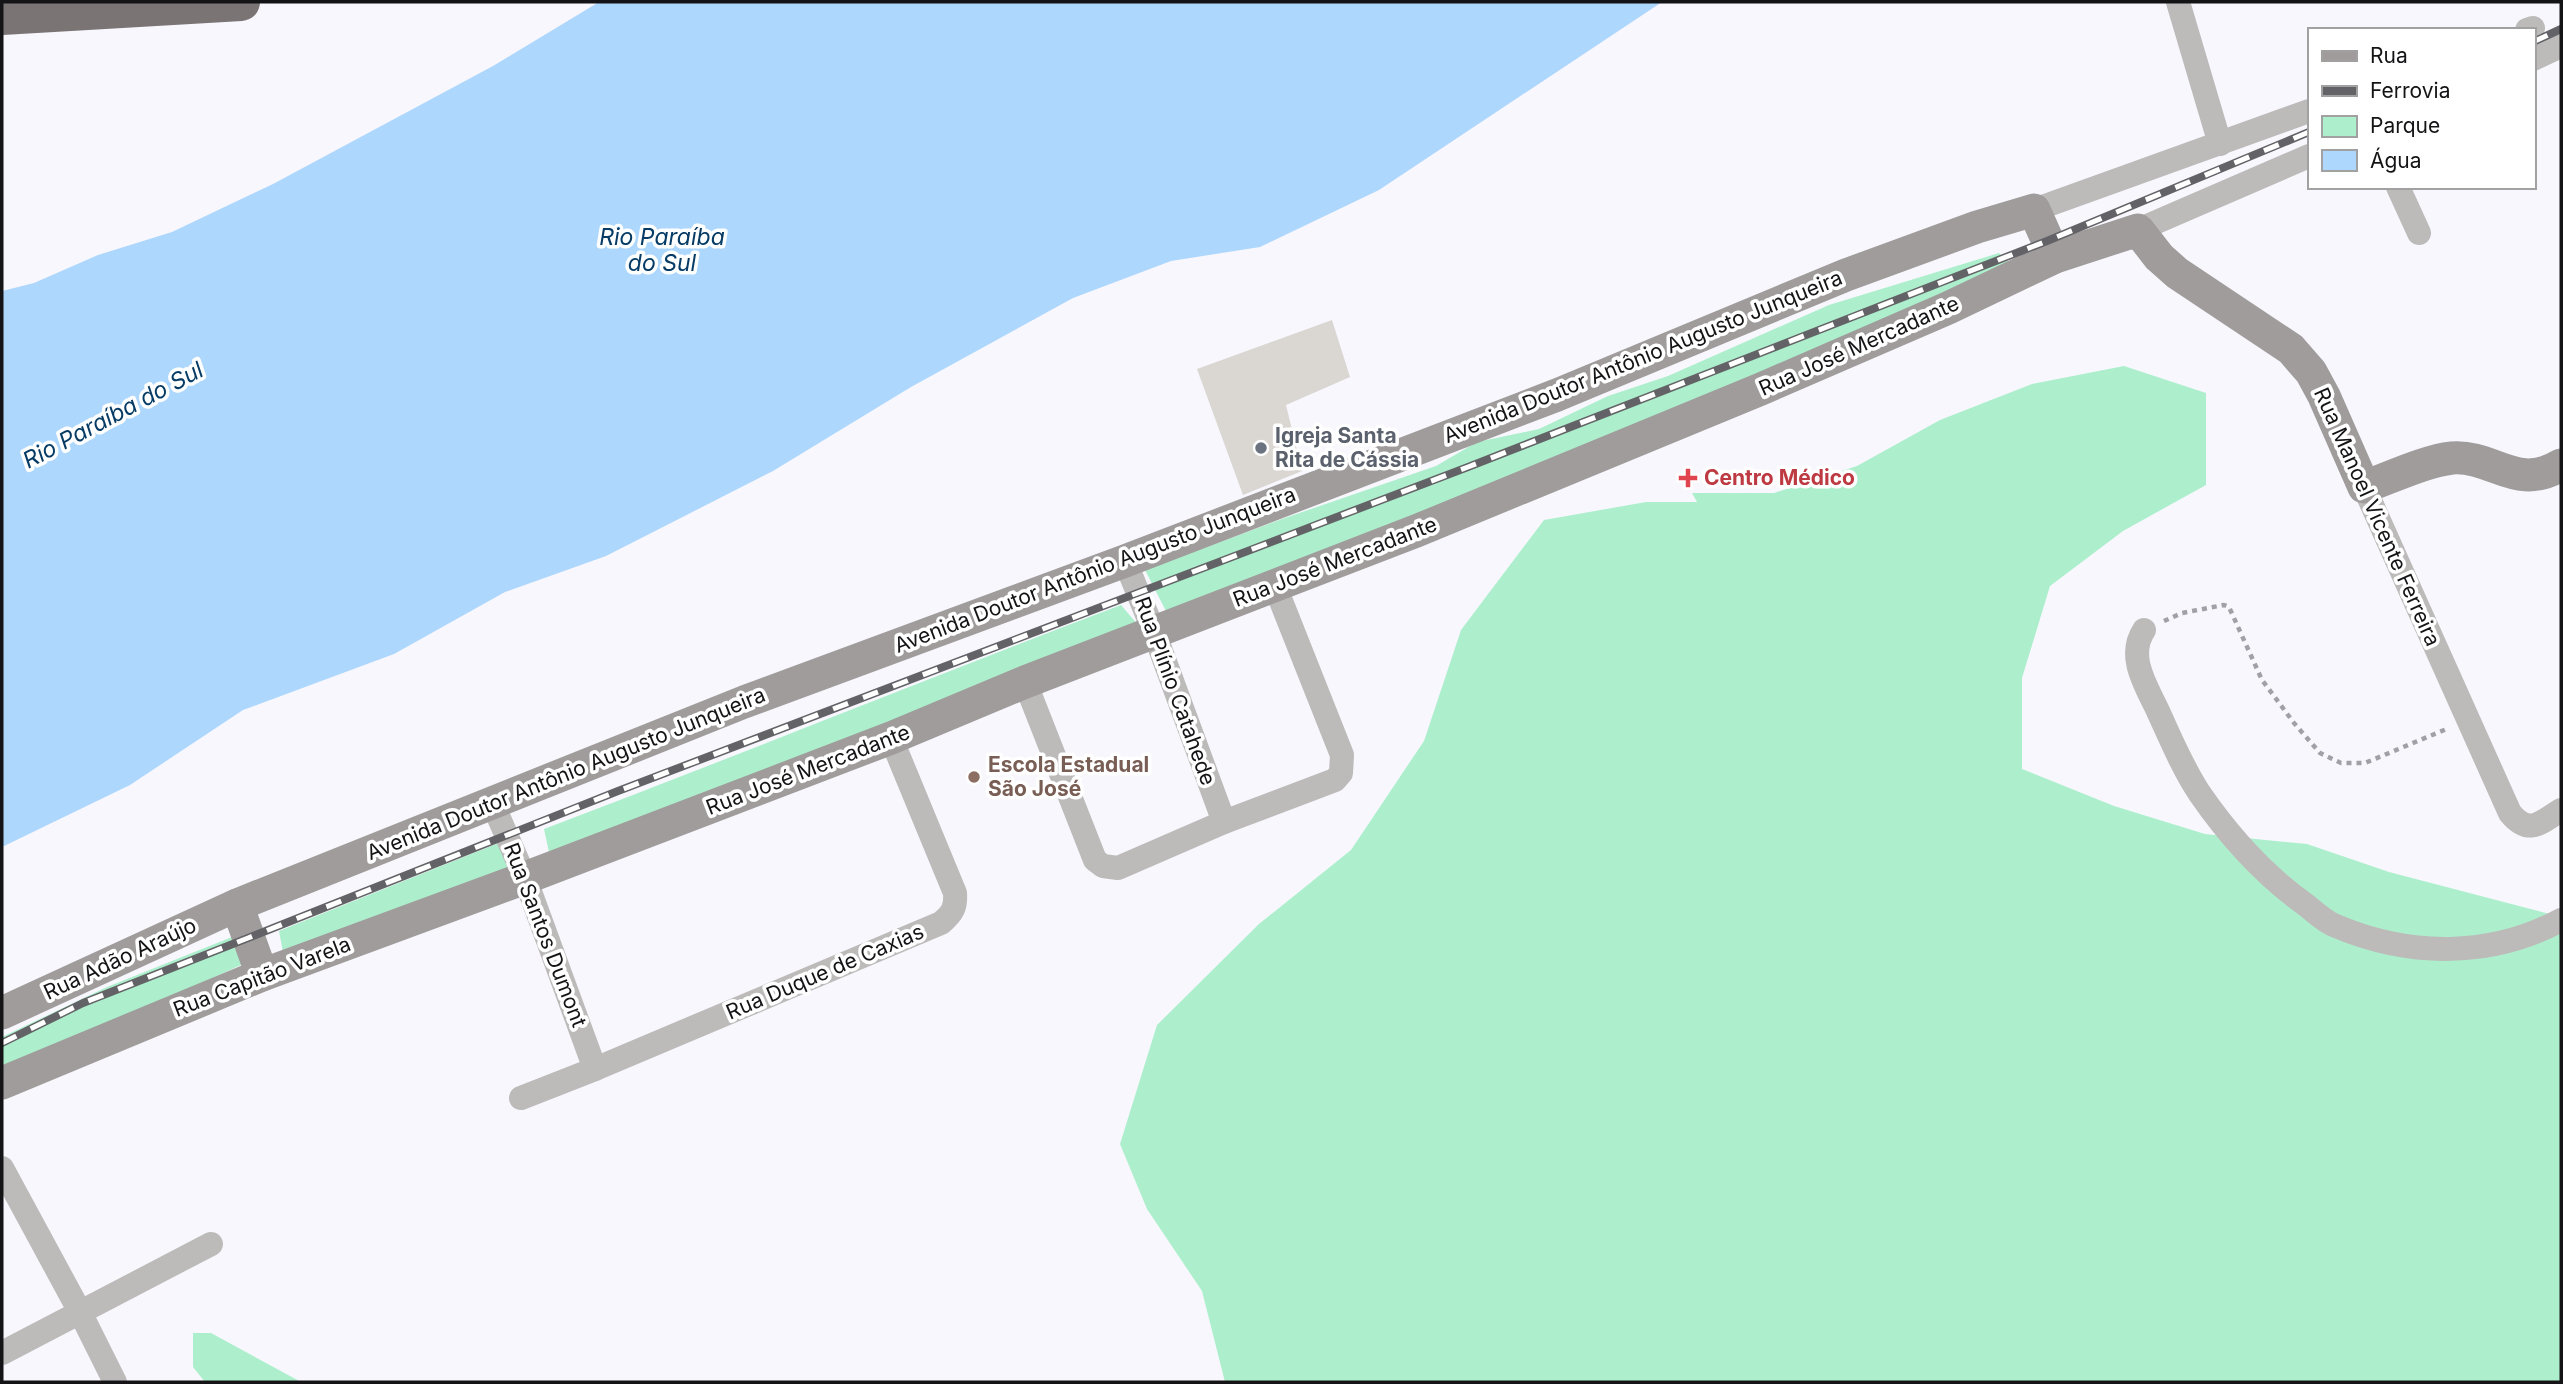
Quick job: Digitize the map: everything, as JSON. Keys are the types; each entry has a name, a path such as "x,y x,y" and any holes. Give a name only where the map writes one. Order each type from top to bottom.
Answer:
{"highway":[{"path":"2,16 241,2"}],"street":[{"path":"2178,2 2220,144"},
{"path":"2535,58 2561,46"},
{"name":"Avenida Doutor Antônio Augusto Junqueira","path":"237,905 744,702 1125,561 1557,395 1846,275 2308,111"},
{"path":"2138,230 2308,156"},
{"path":"2399,189 2419,233"},
{"path":"2034,210 2055,257"},
{"name":"Rua José Mercadante","path":"525,878 891,738 1025,682 1429,526 1748,394 1948,308 2055,257 2138,230"},
{"name":"Rua Manoel Vicente Ferreira","path":"2138,230 2159,257 2177,273 2291,349 2312,372 2510,813 2519,824 2527,827 2538,825 2561,810"},
{"path":"2364,487 2452,458 2478,461 2497,470 2530,476 2550,472 2561,465"},
{"name":"Rua Plínio Catahede","path":"1125,561 1154,632 1223,822"},
{"path":"1025,682 1095,860 1103,866 1118,867 1223,822 1335,780 1341,772 1342,755 1275,586"},
{"path":"2144,630 2137,641 2136,654 2141,673 2167,732 2199,793 2252,860 2290,894 2334,926 2389,943 2445,951 2501,944 2537,933 2561,920"},
{"name":"Rua Duque de Caxias","path":"521,1098 941,923 951,915 956,905 956,893 891,738"},
{"name":"Rua Santos Dumont","path":"492,802 525,878 595,1069"},
{"name":"Rua Capitão Varela","path":"2,1083 262,975 525,878"},
{"path":"237,905 262,975"},
{"name":"Rua Adão Araújo","path":"2,1013 237,905"},
{"path":"2,1168 115,1382"},
{"path":"2,1353 211,1244"}],"path":[{"path":"2144,630 2182,613 2224,605 2230,607 2262,680 2320,753 2341,763 2365,764 2468,720"}],"green space":[{"path":"1999,253 2020,273 1170,619 1145,570 1436,466 1477,442 1539,429 1608,396 1668,376 1829,305"},
{"path":"2124,366 2206,393 2206,485 2123,531 2050,586 2022,678 2022,769 2114,806 2205,834 2307,844 2389,872 2561,917 2561,1382 1225,1382 1202,1291 1147,1209 1120,1144 1157,1025 1259,924 1351,850 1424,741 1461,630 1544,520 1646,502 1697,502 1692,493 1774,493 1857,466 1940,420 2032,384"},
{"path":"1121,605 1144,632 550,857 544,829"},
{"path":"501,842 518,874 284,958 279,931"},
{"path":"232,937 243,964 2,1075 2,1037 107,987"},
{"path":"193,1333 211,1333 301,1382 205,1382 193,1367"}],"water":[{"name":"Rio Paraíba do Sul","path":"599,2 1662,2 1379,190 1260,247 1171,261 1073,298 911,387 773,471 606,556 505,592 394,654 243,710 130,785 2,847 2,291 34,283 98,255 172,232 273,184 493,66"}],"building":[{"path":"1332,320 1350,377 1286,405 1302,471 1243,495 1197,369"}],"railway":[{"path":"2535,41 2561,29"},
{"path":"2,1043 83,1003 618,791 1468,467 2047,241 2308,132"}],"place":[{"name":"Igreja Santa Rita de Cássia","path":"1261,448"},
{"name":"Centro Médico","path":"1688,478"},
{"name":"Escola Estadual São José","path":"974,777"}]}
